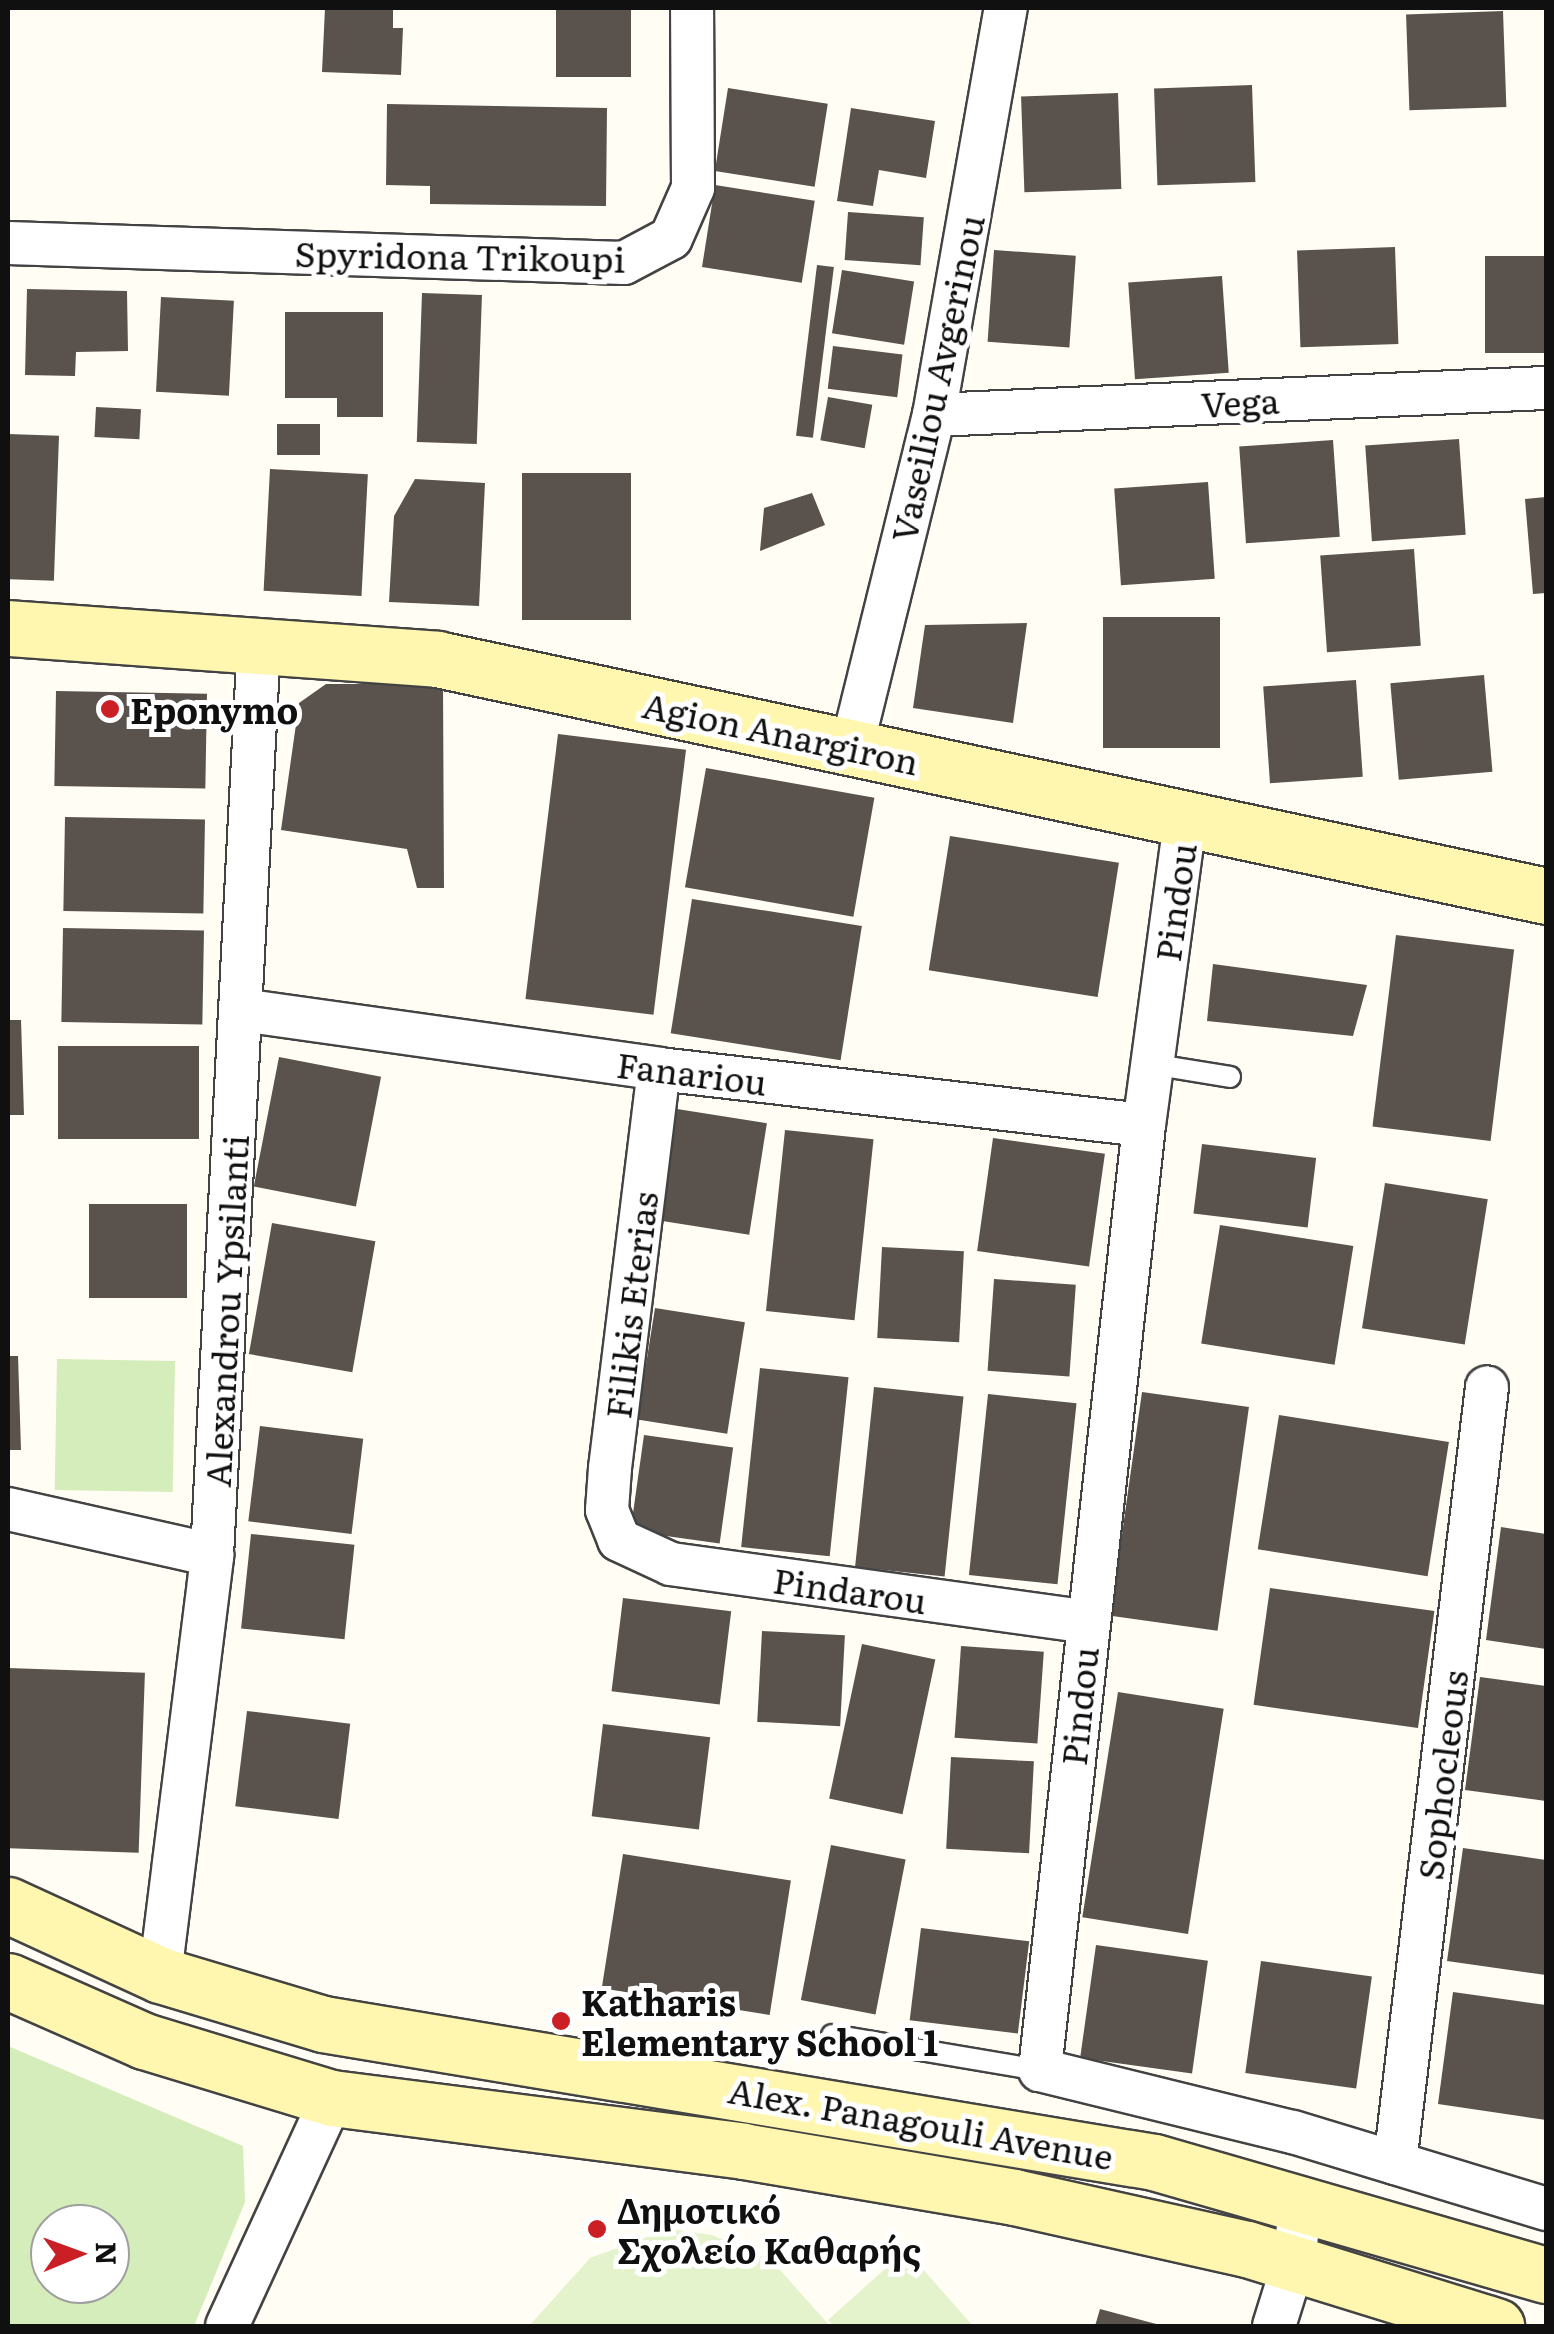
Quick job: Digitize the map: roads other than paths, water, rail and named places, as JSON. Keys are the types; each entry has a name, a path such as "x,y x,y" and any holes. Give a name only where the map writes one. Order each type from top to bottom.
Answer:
{"main road":[{"name":"Agion Anargiron","path":"8,628 437,659 852,746 1185,822 1546,896"},
{"name":"Alex. Panagouli Avenue","path":"8,1905 160,1976 323,2024 1154,2162 1301,2200 1546,2275"},
{"name":"Alex. Panagouli Avenue","path":"8,1980 160,2047 332,2098 743,2150 1014,2196 1294,2262 1496,2326"}],"street":[{"name":"Spyridona Trikoupi","path":"8,244 624,263 672,238 694,188 692,8"},
{"name":"Vaseiliou Avgerinou","path":"852,746 934,414 1006,8"},
{"name":"Vega","path":"934,414 1546,388"},
{"name":"Alexandrou Ypsilanti","path":"160,1976 212,1555 258,644"},
{"name":"Pindou","path":"1040,2070 1144,1125 1185,822"},
{"name":"Fanariou","path":"241,1010 658,1069 1144,1125"},
{"name":"Filikis Eterias","path":"619,1540 607,1510 610,1468 658,1069"},
{"name":"Sophocleous","path":"1395,2164 1486,1387"},
{"path":"8,1508 212,1555"},
{"name":"Pindarou","path":"619,1540 670,1564 1087,1622"},
{"path":"1040,2070 1395,2164 1546,2209"},
{"path":"227,2326 332,2098"},
{"path":"1274,2326 1294,2262 1301,2200"}],"lane":[{"path":"1152,1064 1230,1077"},
{"path":"832,2035 1040,2070"}],"place":[{"name":"Eponymo","path":"110,709"},
{"name":"Katharis Elementary School 1","path":"561,2021"},
{"name":"Δημοτικό Σχολείο Καθαρής","path":"597,2229"}]}
